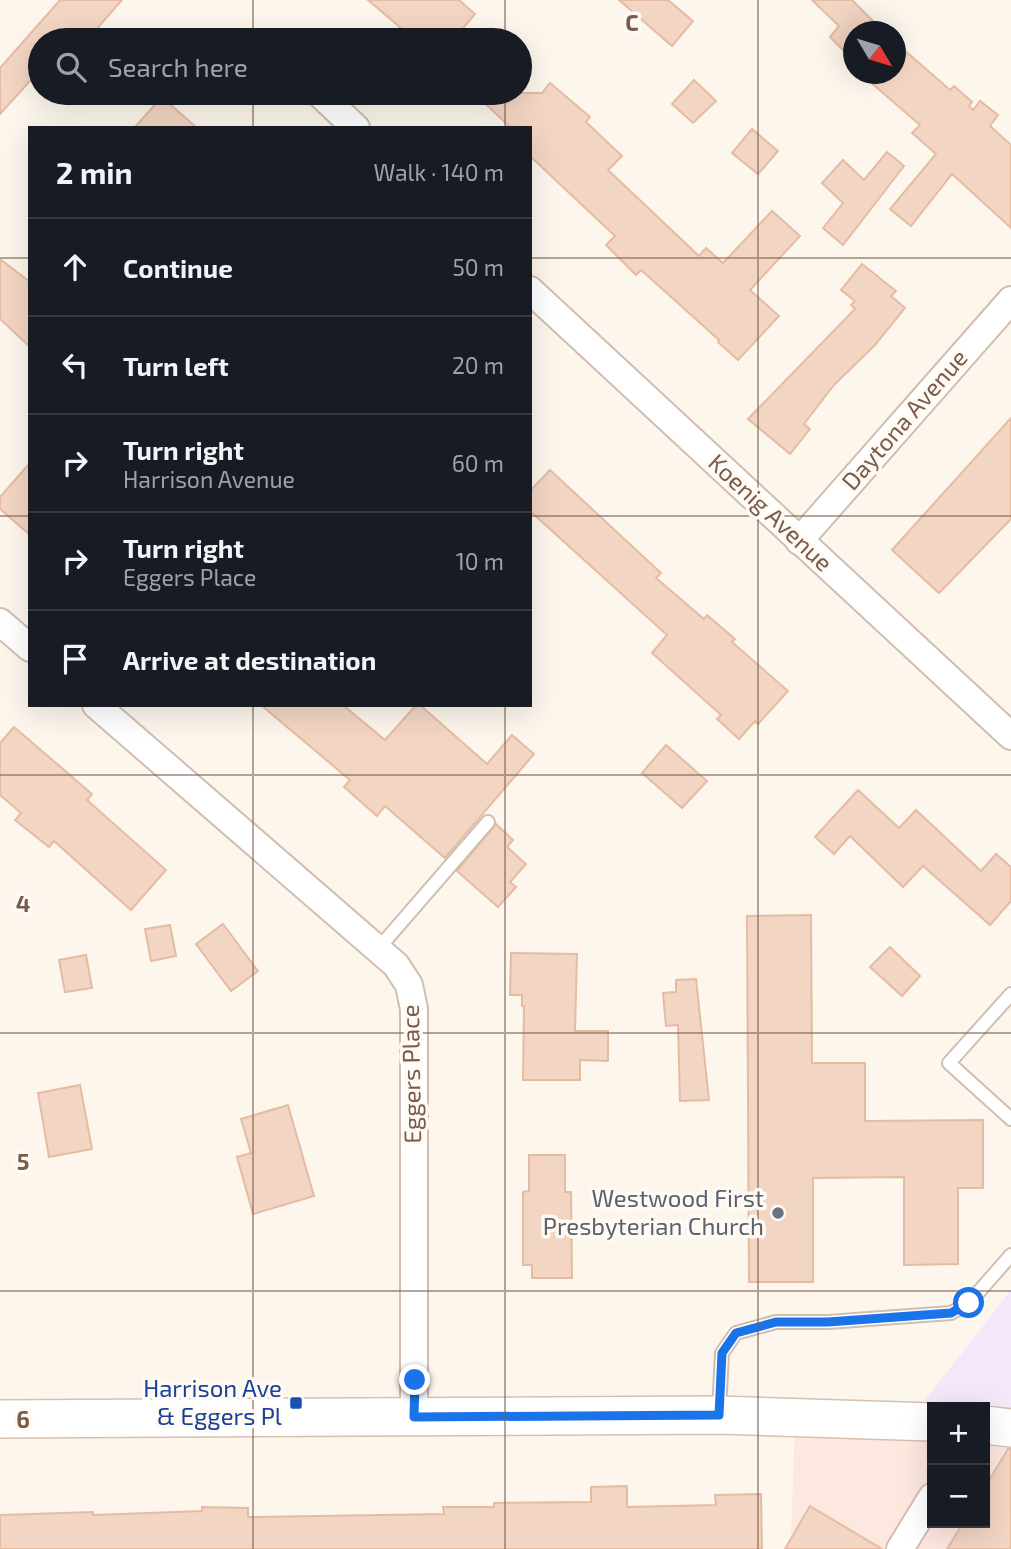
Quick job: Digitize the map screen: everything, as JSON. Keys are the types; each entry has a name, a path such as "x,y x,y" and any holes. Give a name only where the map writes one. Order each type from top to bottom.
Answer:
{"main road":[{"path":"0,1419 719,1415 927,1422"},
{"path":"990,1426 1011,1428"}],"street":[{"path":"332,105 354,126"},
{"name":"Koenig Avenue","path":"532,292 1011,736"},
{"name":"Daytona Avenue","path":"799,541 1011,300"},
{"path":"0,622 28,646"},
{"name":"Eggers Place","path":"98,707 396,965 409,985 414,1009 414,1417"},
{"path":"900,1549 927,1505"}],"lane":[{"path":"378,949 488,822"},
{"path":"1011,994 949,1063 1011,1119"},
{"path":"719,1415 722,1353 736,1333 776,1322 828,1322 951,1313 969,1303 1011,1255"}],"shaded area":[{"path":"1011,1290 1011,1428 990,1411 990,1402 927,1402 927,1410 909,1421"},
{"path":"795,1418 927,1422 927,1528 990,1528 990,1426 1011,1428 1011,1549 787,1549 791,1541"}],"building":[{"path":"60,0 122,0 98,28 35,28"},
{"path":"368,0 459,0 475,14 463,28 401,28"},
{"path":"619,0 668,0 693,21 672,46"},
{"path":"812,0 852,0 873,21 843,21 843,50 830,37 839,26"},
{"path":"28,36 28,83 0,114 0,68"},
{"path":"906,52 950,90 954,86 972,102 969,106 973,110 980,101 998,115 990,126 1011,145 1011,228 952,174 911,226 890,209 936,154 912,133 920,125 873,84 906,84"},
{"path":"694,80 716,101 693,123 672,104"},
{"path":"550,83 590,117 586,122 622,156 608,170 699,256 706,248 723,263 772,211 800,236 750,290 779,316 738,360 641,270 636,275 606,245 615,236 532,158 532,126 509,126 487,105 532,105 532,93 542,93"},
{"path":"155,105 171,105 195,126 136,126"},
{"path":"752,129 778,151 758,174 732,153"},
{"path":"887,152 904,166 843,245 823,228 843,203 822,183 843,160 864,180"},
{"path":"0,259 28,280 28,345 0,319"},
{"path":"862,264 896,291 891,296 905,308 875,345 834,385 804,424 810,429 790,454 748,419 855,309 851,305 855,301 841,290"},
{"path":"1011,418 1011,519 939,593 892,550"},
{"path":"28,465 28,533 0,509 0,497"},
{"path":"550,470 661,573 656,578 704,619 707,615 735,639 732,642 788,691 758,724 755,721 739,739 717,719 721,715 652,653 667,635 532,513 532,489"},
{"path":"263,707 345,707 385,740 414,707 422,707 487,764 512,735 534,754 445,858 385,806 377,816 344,787 350,780"},
{"path":"14,727 92,794 87,800 166,870 131,910 54,841 49,847 15,820 21,813 0,795 0,743"},
{"path":"666,745 707,781 682,808 642,773"},
{"path":"858,790 899,828 916,810 981,871 996,854 1011,867 1011,901 990,925 923,866 903,887 850,836 834,854 815,837"},
{"path":"496,824 513,840 507,847 526,864 510,882 516,887 498,907 457,871"},
{"path":"811,915 812,1063 865,1063 865,1121 983,1120 983,1188 958,1188 958,1264 904,1265 904,1177 813,1178 813,1282 749,1282 747,916"},
{"path":"223,924 258,971 231,991 196,944"},
{"path":"170,925 176,956 151,961 145,929"},
{"path":"890,947 920,976 902,996 870,967"},
{"path":"511,953 577,954 575,1031 608,1031 608,1061 580,1060 580,1080 523,1080 524,1006 522,995 510,995"},
{"path":"86,955 92,988 65,992 59,960"},
{"path":"696,979 709,1100 680,1101 678,1025 666,1026 663,993 676,992 676,980"},
{"path":"80,1085 92,1149 49,1157 38,1093"},
{"path":"288,1105 314,1196 253,1214 237,1157 251,1153 241,1119"},
{"path":"529,1155 565,1155 565,1192 571,1192 572,1278 532,1278 532,1265 523,1265 523,1192 529,1191"},
{"path":"1008,1449 1011,1449 1011,1549 947,1549 960,1528 990,1528 990,1479"},
{"path":"627,1486 627,1507 716,1505 715,1495 761,1494 762,1549 0,1549 0,1515 202,1511 202,1507 248,1508 248,1517 444,1514 443,1507 494,1507 494,1503 591,1502 591,1487"},
{"path":"810,1506 882,1549 785,1549"}],"place":[{"name":"Westwood First Presbyterian Church","path":"778,1213"},
{"name":"Harrison Ave & Eggers Pl","path":"296,1403"}],"route":[{"path":"415,1380 414,1417 719,1415 722,1353 736,1333 776,1322 828,1322 951,1313 969,1303"}]}
